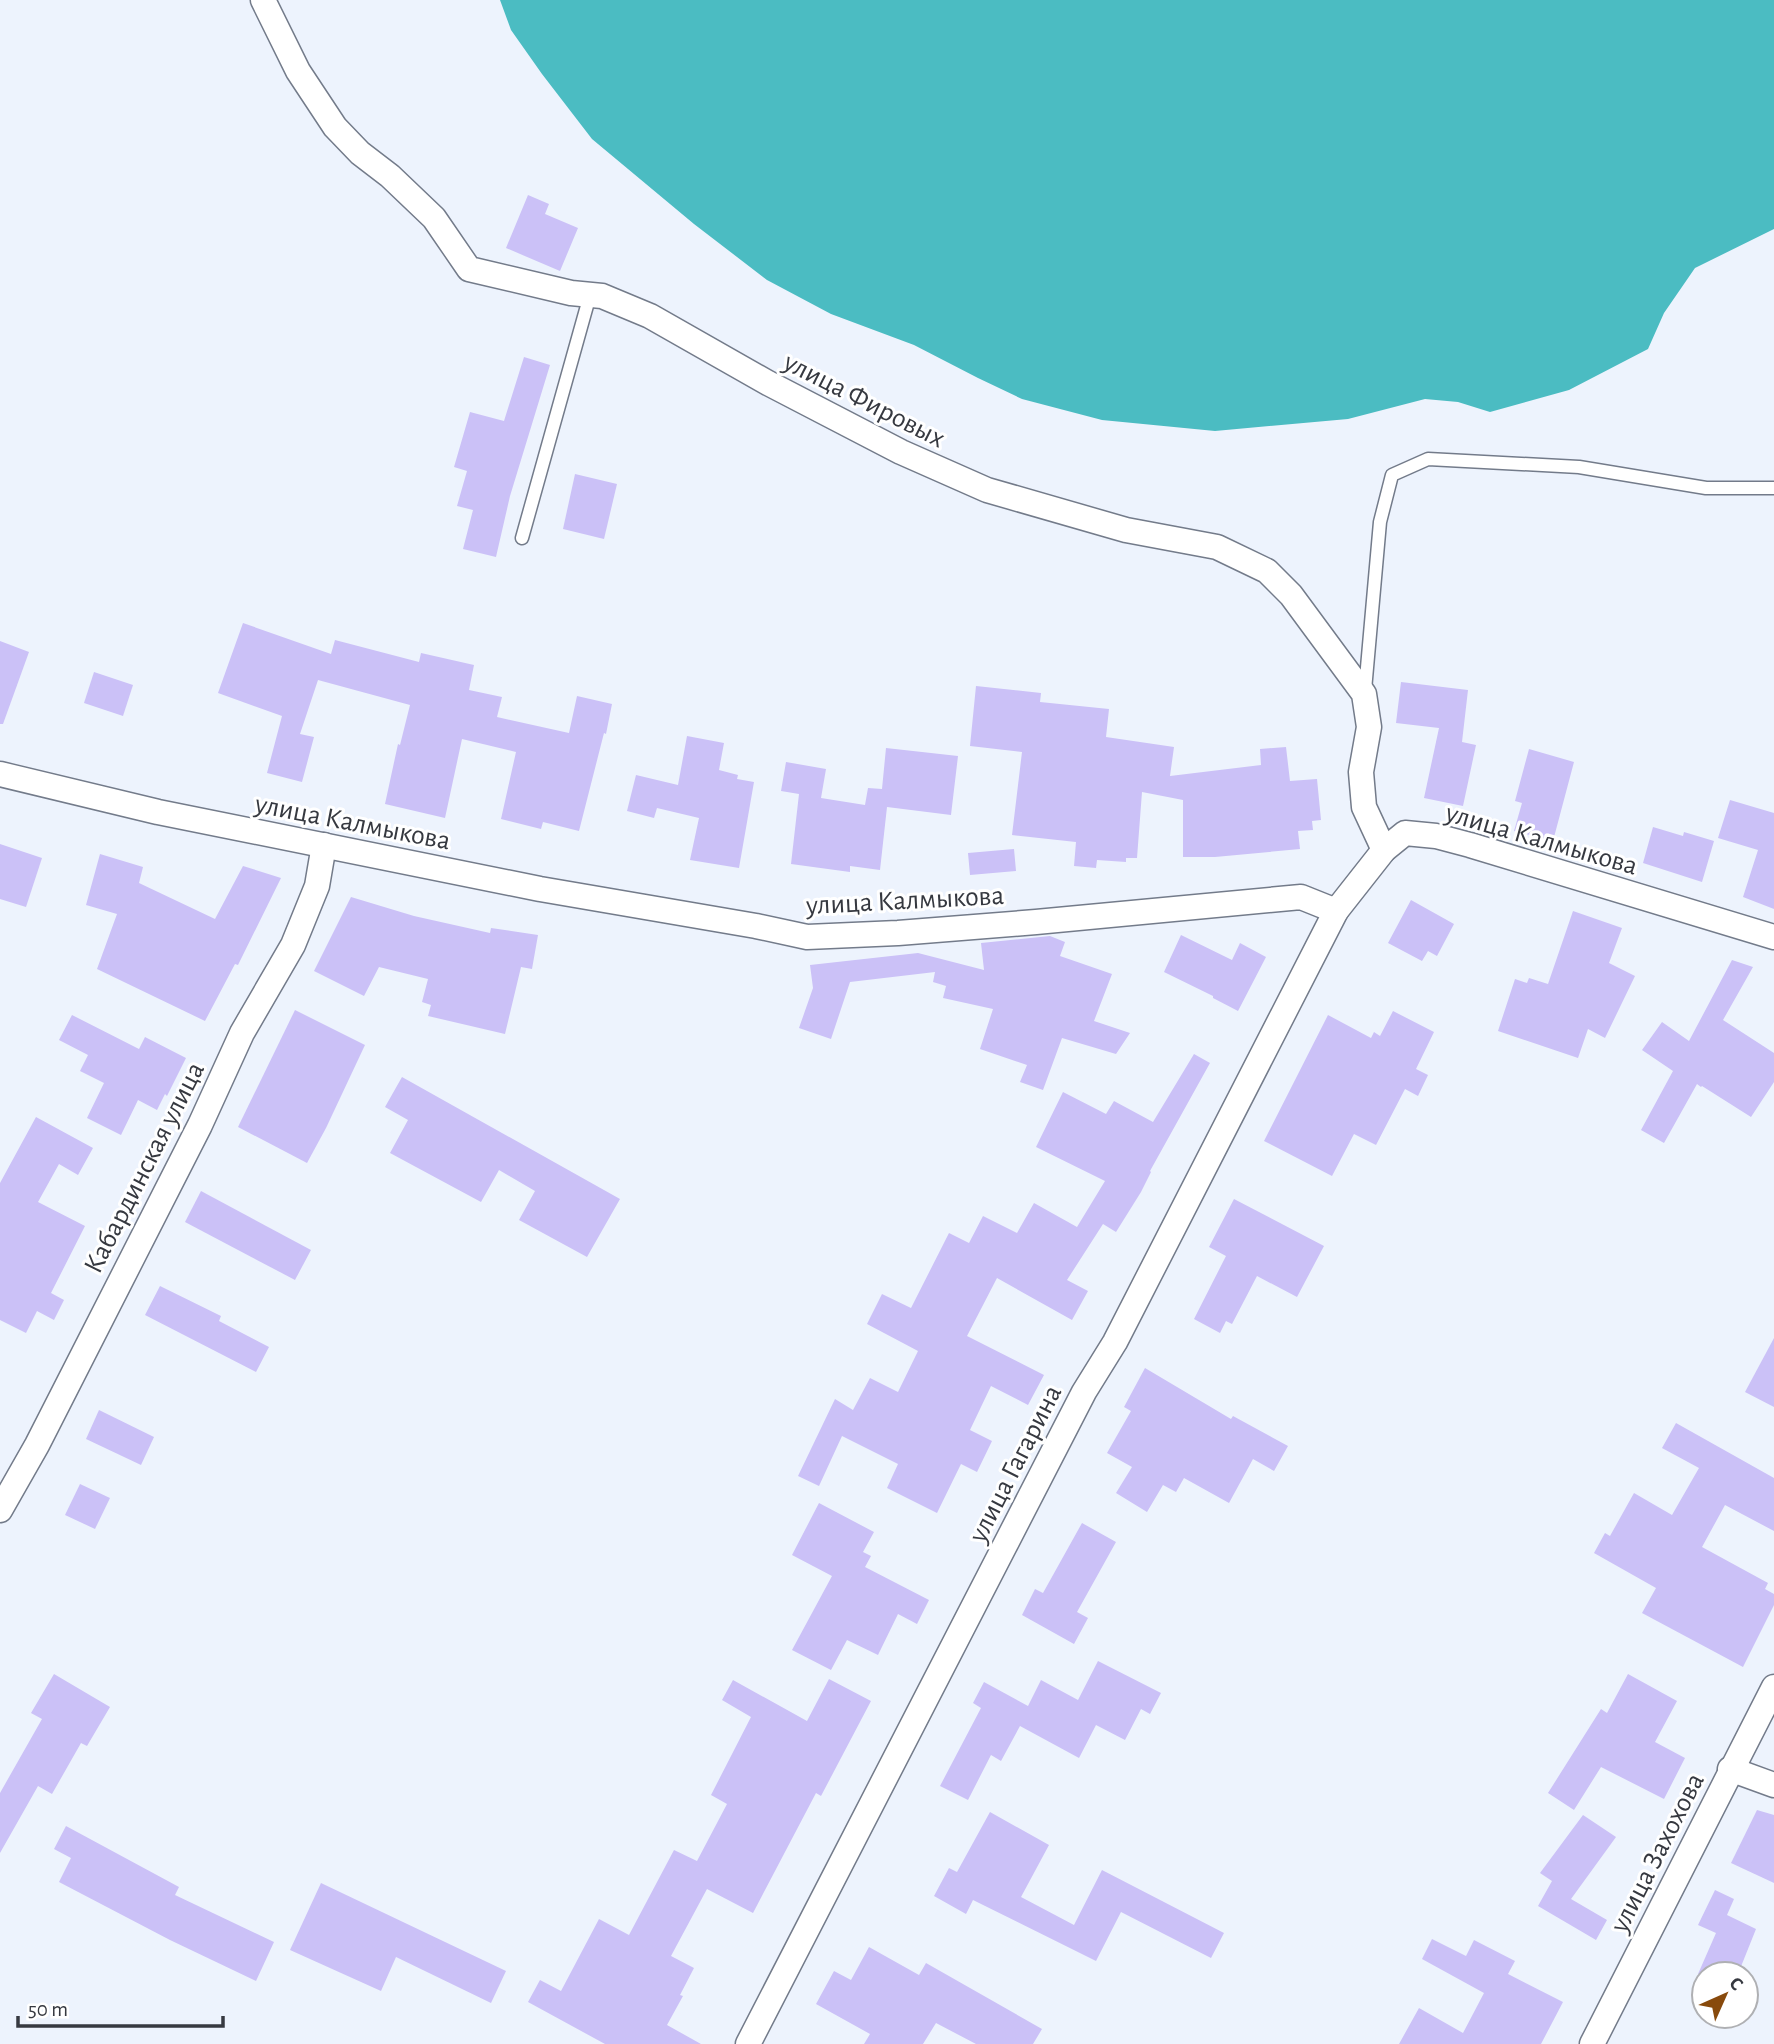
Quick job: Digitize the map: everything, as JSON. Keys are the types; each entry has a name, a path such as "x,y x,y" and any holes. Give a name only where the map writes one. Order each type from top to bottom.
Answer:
{"street":[{"name":"улица Фировых","path":"263,0 298,71 335,127 360,153 390,176 434,218 469,269 571,293 602,296 650,316 768,383 901,452 987,490 1126,530 1217,547 1267,571 1291,595 1364,694 1369,727 1361,772 1364,807 1384,849"},
{"name":"улица Калмыкова","path":"0,774 158,813 540,889 807,937 1009,925 1301,897 1336,911 1384,849 1405,833 1436,836 1774,937"},
{"name":"Кабардинская улица","path":"0,1510 37,1445 194,1138 242,1033 293,945 317,886 324,845"},
{"name":"улица Гагарина","path":"748,2044 1084,1392 1115,1342 1336,911"},
{"name":"улица Захохова","path":"1592,2044 1774,1687"},
{"path":"1730,1769 1774,1786"}],"lane":[{"path":"522,538 590,295"},
{"path":"1364,694 1380,522 1392,475 1428,459 1579,467 1706,488 1774,488"}],"water":[{"path":"500,0 1774,0 1774,229 1695,268 1664,313 1648,349 1569,390 1490,412 1458,402 1425,399 1348,419 1215,431 1102,420 1022,399 914,345 831,314 767,280 694,224 592,139 511,30"}],"building":[{"path":"528,195 549,204 545,214 578,228 560,271 506,248"},
{"path":"524,357 550,365 510,496 496,557 463,549 473,510 457,506 467,471 454,467 470,412 504,421"},
{"path":"575,474 617,484 604,539 563,529"},
{"path":"243,623 331,654 335,640 419,662 421,653 474,665 469,690 502,697 497,717 569,733 577,696 612,704 579,831 543,822 541,829 501,819 516,752 462,739 445,818 385,804 410,705 318,680 300,734 314,737 302,782 267,773 282,716 218,693"},
{"path":"0,641 29,652 3,724 0,724"},
{"path":"94,672 133,685 123,716 84,703"},
{"path":"1401,682 1468,690 1462,742 1476,745 1463,806 1424,798 1439,728 1396,723"},
{"path":"976,686 1041,693 1040,702 1109,709 1106,737 1174,747 1170,776 1261,765 1260,749 1286,747 1290,781 1317,779 1321,820 1312,821 1313,830 1298,831 1300,849 1215,857 1183,857 1183,800 1142,792 1137,858 1126,858 1126,862 1097,860 1096,868 1074,866 1076,842 1012,835 1022,752 970,746"},
{"path":"687,736 724,743 719,770 738,775 737,779 754,782 739,868 690,860 699,818 657,808 654,818 627,811 636,775 678,785"},
{"path":"886,748 958,756 951,815 887,807 880,870 850,866 850,872 791,864 799,794 781,791 786,762 826,769 821,798 865,805 868,788 882,789"},
{"path":"1529,749 1574,762 1553,841 1514,831 1522,803 1515,801"},
{"path":"1730,800 1774,813 1774,909 1743,897 1758,850 1718,838"},
{"path":"1653,827 1714,841 1702,882 1643,863"},
{"path":"0,844 42,858 26,907 0,899"},
{"path":"1014,849 1016,871 970,875 968,853"},
{"path":"100,854 143,867 139,883 215,919 243,866 281,878 238,965 235,964 205,1021 97,969 117,914 86,905"},
{"path":"351,897 414,916 490,933 491,928 538,935 532,969 521,967 505,1034 428,1016 431,1005 422,1002 428,979 379,967 364,996 314,971"},
{"path":"1411,900 1454,924 1437,956 1428,951 1422,961 1388,943"},
{"path":"1573,911 1622,928 1609,963 1635,976 1605,1038 1588,1029 1578,1058 1498,1031 1515,979 1527,983 1529,978 1548,984"},
{"path":"1181,935 1232,960 1240,943 1266,957 1238,1011 1164,972"},
{"path":"1050,936 1065,942 1060,956 1112,974 1094,1021 1130,1033 1116,1054 1062,1038 1043,1090 1020,1082 1027,1065 980,1049 993,1009 943,998 946,986 933,982 935,972 850,982 831,1039 799,1028 813,988 810,965 918,953 984,970 981,943"},
{"path":"1732,960 1753,967 1723,1020 1774,1053 1774,1082 1751,1117 1697,1084 1664,1143 1641,1130 1673,1071 1642,1050 1662,1022 1689,1041"},
{"path":"295,1010 365,1045 307,1163 238,1127"},
{"path":"1393,1011 1434,1032 1416,1069 1428,1075 1418,1096 1405,1089 1376,1145 1354,1134 1332,1176 1264,1141 1328,1015 1371,1038 1374,1032 1380,1036"},
{"path":"72,1015 139,1049 145,1037 186,1058 157,1110 138,1100 121,1135 87,1118 104,1083 80,1071 88,1055 59,1040"},
{"path":"1194,1054 1210,1063 1141,1192 1116,1232 1103,1224 1067,1280 1088,1291 1072,1320 997,1278 967,1336 1044,1375 1028,1405 991,1386 970,1430 992,1441 977,1472 961,1464 937,1513 887,1488 898,1464 842,1436 819,1486 798,1476 835,1399 853,1410 870,1378 898,1392 918,1351 867,1324 882,1294 911,1308 949,1233 969,1243 983,1216 1017,1233 1034,1203 1077,1227 1105,1181 1036,1147 1063,1092 1106,1114 1114,1101 1153,1122"},
{"path":"402,1077 620,1199 587,1257 519,1220 535,1191 499,1170 481,1202 390,1153 408,1120 385,1107"},
{"path":"36,1117 93,1148 78,1175 59,1164 38,1202 85,1226 51,1293 64,1300 54,1320 37,1311 26,1333 0,1320 0,1183"},
{"path":"201,1191 311,1250 295,1280 185,1222"},
{"path":"1234,1199 1324,1246 1297,1297 1257,1276 1232,1324 1226,1321 1220,1333 1194,1319 1226,1256 1209,1247"},
{"path":"160,1286 221,1316 219,1321 269,1347 256,1372 145,1315"},
{"path":"1774,1338 1774,1407 1745,1392"},
{"path":"1145,1368 1231,1419 1233,1416 1288,1446 1274,1471 1253,1459 1229,1503 1184,1478 1176,1492 1163,1485 1147,1512 1116,1493 1132,1467 1107,1453 1131,1411 1124,1407"},
{"path":"99,1410 154,1437 141,1465 86,1439"},
{"path":"1676,1423 1774,1478 1774,1531 1725,1505 1702,1547 1768,1583 1765,1589 1774,1594 1774,1605 1743,1667 1642,1613 1656,1588 1594,1553 1605,1533 1610,1536 1634,1493 1672,1515 1699,1468 1662,1448"},
{"path":"80,1484 110,1498 95,1529 65,1515"},
{"path":"819,1503 874,1532 863,1552 871,1556 865,1567 929,1600 917,1624 898,1614 878,1655 847,1640 831,1670 792,1650 832,1576 792,1555"},
{"path":"1082,1523 1116,1542 1077,1612 1088,1618 1074,1644 1022,1615 1035,1589 1043,1593"},
{"path":"1098,1661 1161,1693 1150,1714 1141,1709 1125,1740 1096,1725 1079,1758 1020,1726 1001,1761 991,1755 968,1800 940,1786 981,1708 973,1703 984,1682 1028,1706 1041,1680 1078,1700"},
{"path":"54,1674 110,1707 87,1746 81,1743 52,1794 38,1786 0,1853 0,1793 42,1719 31,1713"},
{"path":"1628,1674 1677,1701 1655,1742 1685,1758 1664,1799 1601,1767 1574,1810 1548,1793 1601,1709 1607,1713"},
{"path":"829,1679 871,1701 821,1796 816,1793 753,1913 707,1889 671,1956 694,1968 667,2025 701,2044 605,2044 528,2002 540,1980 561,1991 599,1919 629,1935 674,1850 697,1861 727,1804 711,1795 751,1717 722,1700 733,1680 807,1721"},
{"path":"1757,1810 1774,1815 1774,1883 1731,1863"},
{"path":"990,1812 1049,1845 1021,1897 1074,1925 1102,1870 1224,1933 1211,1958 1121,1912 1096,1961 973,1900 966,1914 934,1896 949,1868 957,1872"},
{"path":"1583,1815 1616,1837 1571,1899 1607,1920 1596,1940 1538,1906 1552,1881 1540,1873"},
{"path":"66,1826 179,1887 175,1895 274,1942 256,1981 59,1882 71,1858 54,1849"},
{"path":"321,1883 506,1971 491,2003 396,1957 381,1991 290,1950"},
{"path":"1715,1890 1734,1899 1727,1915 1756,1929 1744,1960 1704,1960 1716,1933 1698,1925"},
{"path":"1432,1939 1466,1956 1474,1940 1515,1961 1508,1974 1563,2002 1541,2044 1399,2044 1419,2008 1463,2033 1484,1993 1422,1959"},
{"path":"869,1947 919,1975 926,1963 1042,2029 1033,2044 976,2044 936,2023 923,2044 864,2044 870,2034 816,2004 834,1971 851,1980"}]}
